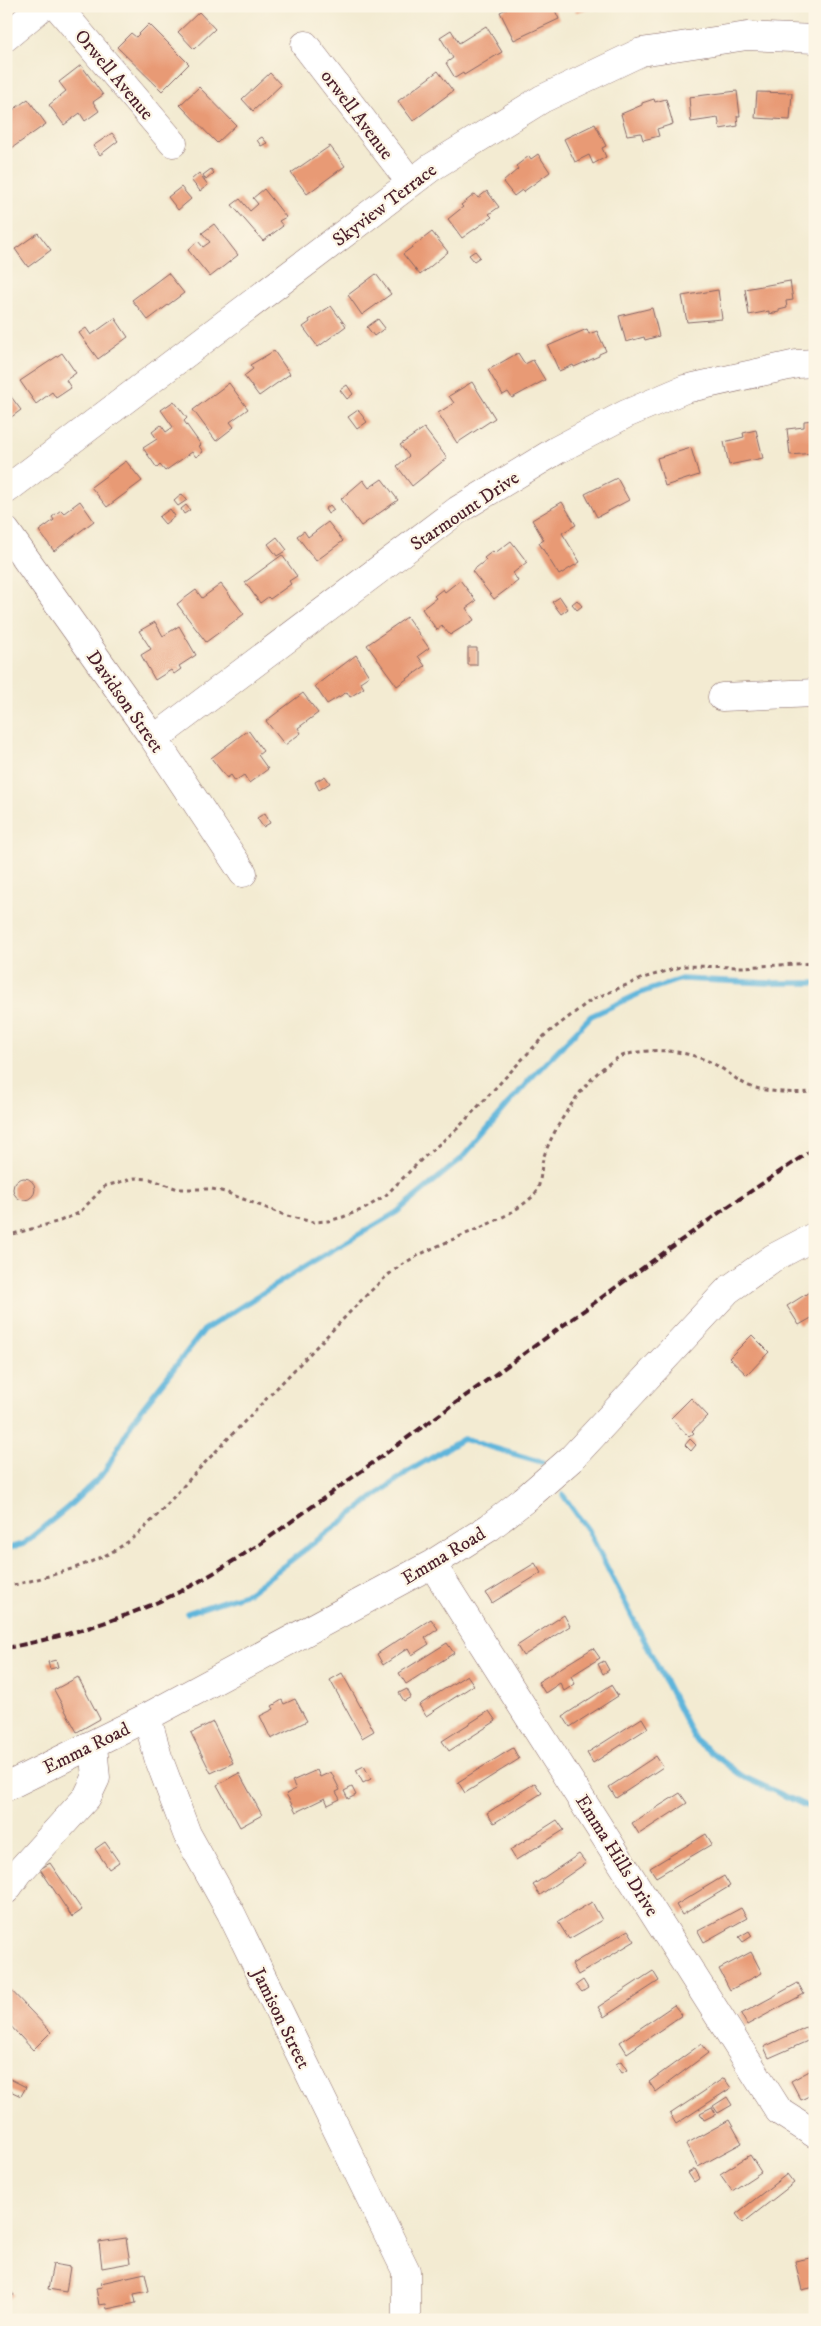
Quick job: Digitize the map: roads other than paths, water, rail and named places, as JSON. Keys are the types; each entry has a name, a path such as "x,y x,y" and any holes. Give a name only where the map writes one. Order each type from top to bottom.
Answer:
{"street":[{"path":"9,29 43,6"},
{"name":"Orwell Avenue","path":"57,6 173,143"},
{"name":"Skyview Terrace","path":"6,490 432,167 542,99 641,52 747,36 815,40"},
{"name":"orwell Avenue","path":"305,45 411,183"},
{"name":"Starmount Drive","path":"154,739 458,510 557,450 626,414 685,389 797,364 815,363"},
{"name":"Davidson Street","path":"6,531 154,739 243,873"},
{"path":"722,698 815,694"},
{"name":"Emma Road","path":"6,1786 147,1717 432,1564 490,1527 571,1459 728,1290 773,1258 815,1236"},
{"name":"Emma Hills Drive","path":"432,1564 779,2111 815,2134"},
{"name":"Jamison Street","path":"147,1717 158,1757 187,1834 231,1913 406,2271 406,2320"},
{"path":"6,1890 19,1872 87,1797 96,1778 92,1745"}],"waterway":[{"path":"6,1549 23,1544 67,1508 104,1473 134,1419 204,1330 307,1265 397,1212 461,1159 531,1078 591,1016 643,992 681,979 815,983"},
{"path":"187,1613 248,1593 407,1472 463,1439 542,1462"},
{"path":"563,1495 588,1530 695,1740 742,1776 815,1810"}],"railway":[{"path":"6,1648 48,1639 111,1621 151,1605 183,1590 263,1542 723,1210 815,1148"}]}
